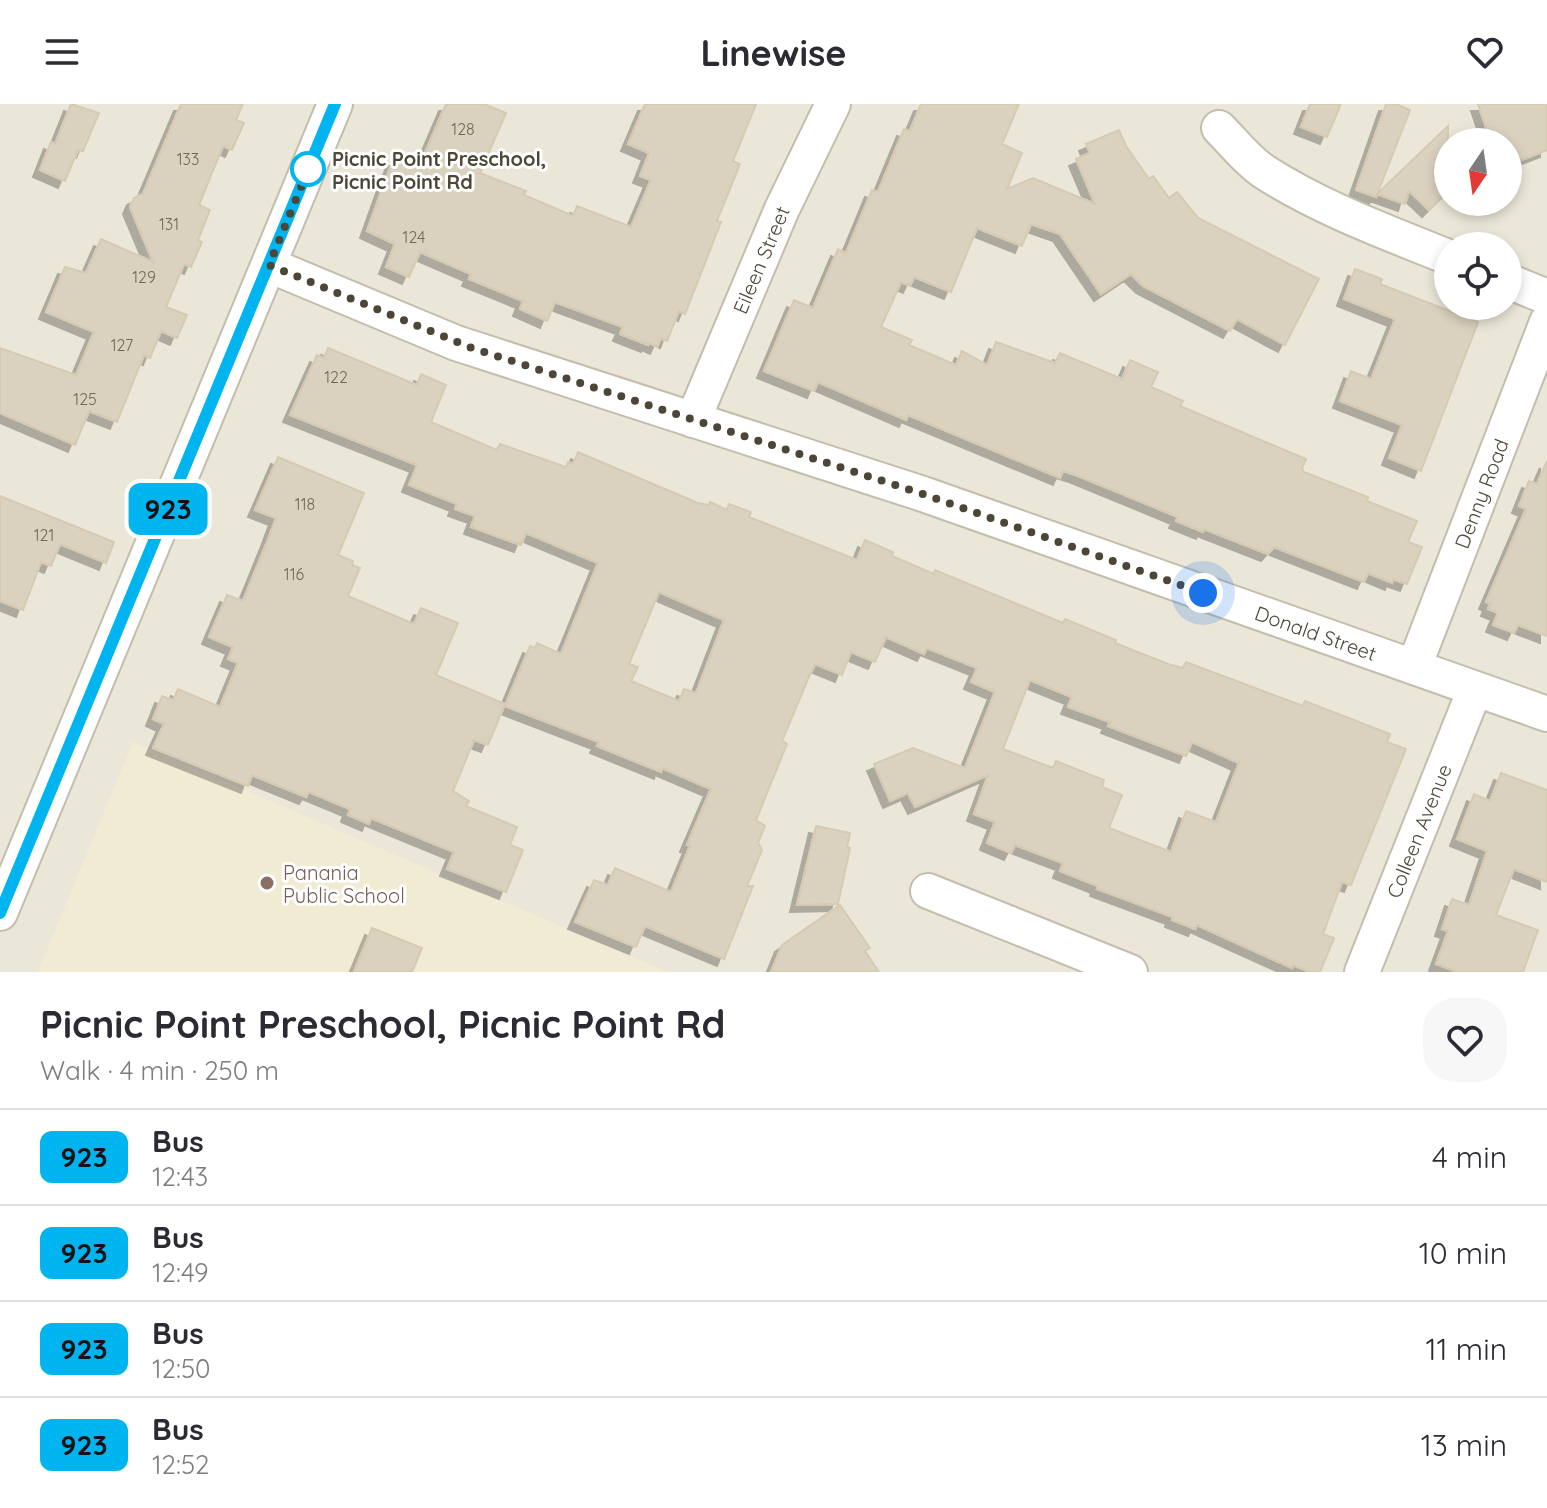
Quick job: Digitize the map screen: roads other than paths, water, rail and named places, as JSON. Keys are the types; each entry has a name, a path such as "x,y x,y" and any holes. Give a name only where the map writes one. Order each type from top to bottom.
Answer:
{"street":[{"path":"0,913 335,104"},
{"name":"Eileen Street","path":"693,420 777,221 833,104"},
{"path":"1219,128 1261,169 1290,186 1370,226 1434,251"},
{"name":"Donald Street","path":"269,265 456,343 923,494 1547,714"},
{"path":"1522,287 1547,297"},
{"name":"Denny Road","path":"1414,667 1547,322"},
{"name":"Colleen Avenue","path":"1362,972 1475,689"},
{"path":"928,891 1130,972"}],"place":[{"name":"Picnic Point Preschool, Picnic Point Rd","path":"308,169"},
{"name":"Panania Public School","path":"267,883"}]}
